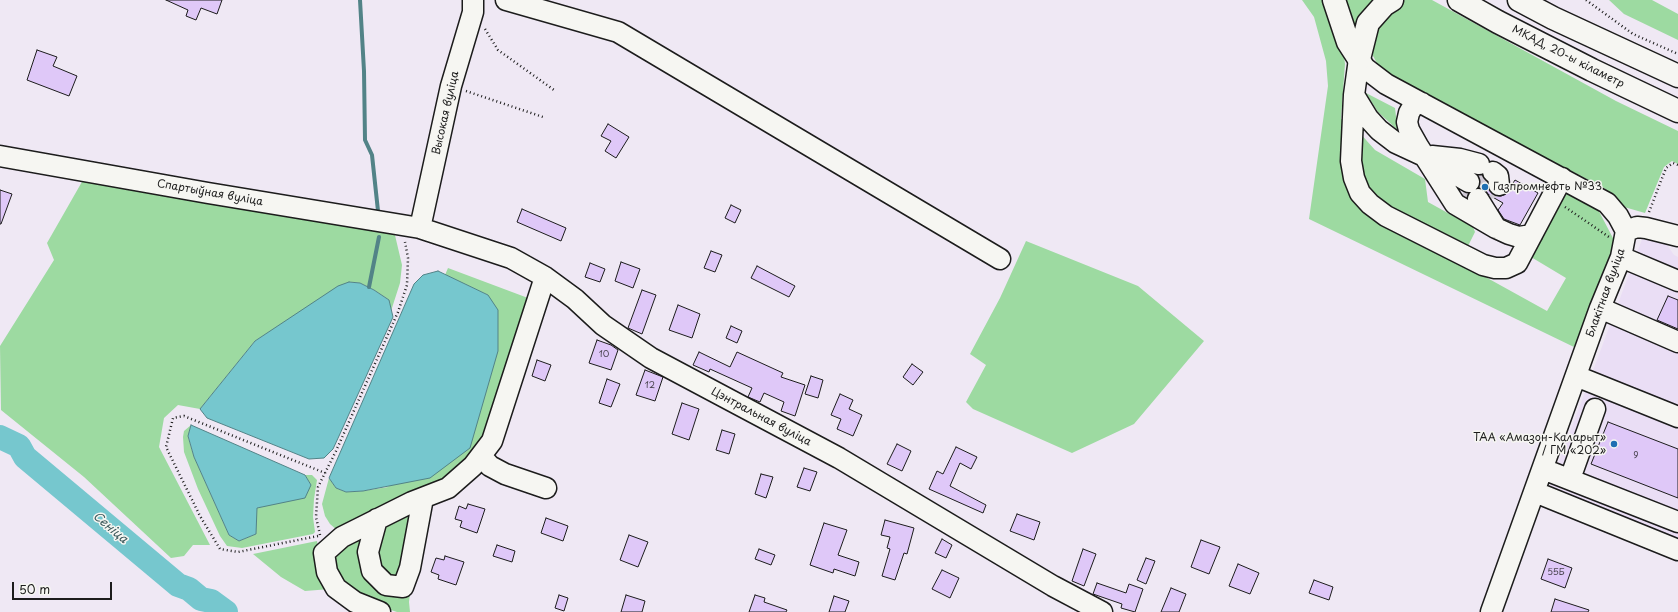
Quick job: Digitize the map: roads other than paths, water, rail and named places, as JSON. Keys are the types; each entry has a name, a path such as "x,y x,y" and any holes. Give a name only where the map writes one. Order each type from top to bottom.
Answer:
{"highway":[{"path":"1334,0 1348,42 1359,59"},
{"path":"1359,59 1368,23 1384,5 1392,0"},
{"name":"МКАД, 20-ы кіламетр","path":"1459,0 1498,22 1592,70 1678,110"},
{"path":"1519,0 1675,68"}],"street":[{"path":"506,0 618,32 1000,259"},
{"name":"Высокая вуліца","path":"412,226 473,6"},
{"path":"1359,59 1354,95 1351,161 1354,178 1360,193 1370,204 1386,216 1483,265 1495,268 1506,268 1517,263 1557,186"},
{"path":"1359,59 1365,68 1386,84 1422,103 1557,186 1607,203 1618,216 1624,245 1678,281"},
{"path":"1354,95 1368,118 1379,130 1396,143 1424,156 1483,190"},
{"path":"1422,103 1413,106 1409,113 1407,122 1409,130 1455,204 1483,190"},
{"name":"Спартыўная вуліца","path":"0,156 208,193 412,226"},
{"path":"1424,156 1460,159 1483,190 1509,234 1520,237 1532,235"},
{"name":"Цэнтральная вуліца","path":"412,226 511,258 546,276 575,299 603,325 651,358 838,458 1053,586 1102,612"},
{"path":"1624,245 1637,227 1678,236"},
{"name":"Блакітная вуліца","path":"1491,612 1624,245"},
{"path":"380,612 355,602 336,588 327,572 322,544 342,537 377,519 448,488 473,466 492,441 546,276"},
{"path":"1600,308 1678,342"},
{"path":"1576,376 1678,417"},
{"path":"1570,479 1595,408"},
{"path":"481,456 490,466 505,474 546,488"},
{"path":"1543,469 1678,522"},
{"path":"1535,492 1678,550"},
{"path":"377,519 368,552 372,571 386,585 403,587 410,568 423,498"}],"water":[{"path":"438,271 488,295 498,310 498,351 470,448 430,478 363,491 346,492 336,488 329,478 414,284 423,275"},
{"path":"349,282 360,283 389,300 393,317 333,449 324,458 309,459 207,418 200,409 255,341 338,286"},
{"path":"191,425 305,475 311,485 305,498 257,508 256,534 239,541 229,535 194,457 188,436"}],"waterway":[{"path":"360,0 364,71 365,140 372,155 378,211"},
{"path":"369,287 379,237"},
{"name":"Сеніца","path":"0,437 19,446 25,457 178,585 189,589 201,599 211,601 226,612"}],"tunnel":[{"path":"1475,172 1488,180 1494,198"},
{"path":"1464,191 1478,199"}],"place":[{"name":"Газпромнефть №33","path":"1485,187"},
{"name":"ТАА «Амазон-Каларыт» / ГМ «202»","path":"1614,444"}]}
